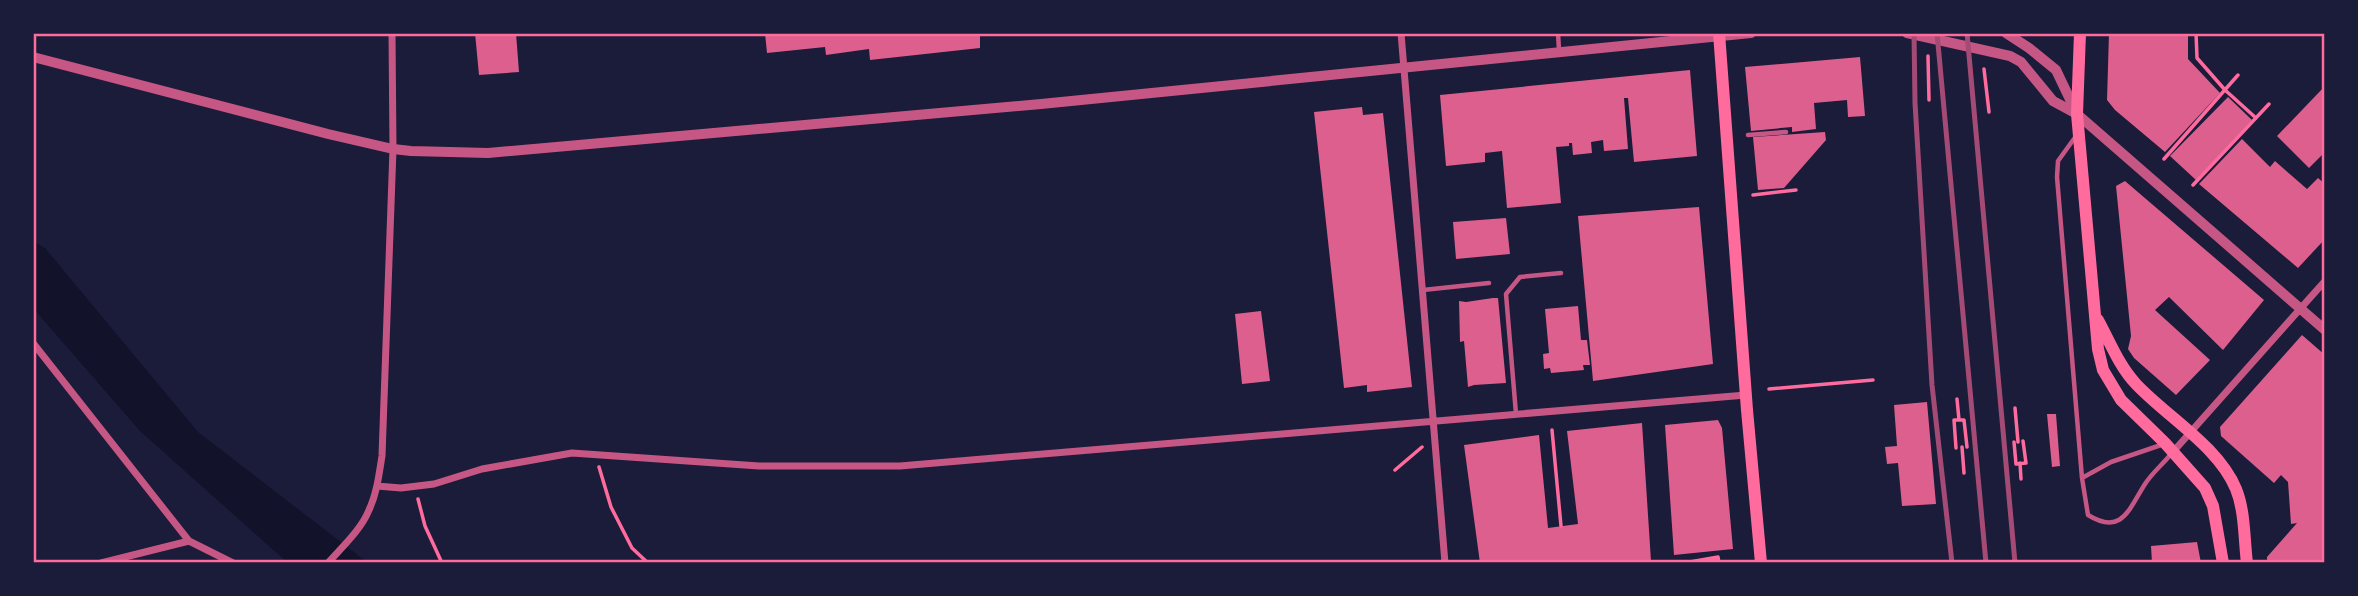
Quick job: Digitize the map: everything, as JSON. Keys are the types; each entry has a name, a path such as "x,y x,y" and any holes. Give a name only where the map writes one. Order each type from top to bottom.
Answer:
{"main road":[{"path":"2080,33 2077,114 2098,349 2103,370 2121,400 2204,488 2213,506 2223,563"},
{"path":"1719,35 1760,563"},
{"path":"2097,316 2121,366 2137,385 2211,453 2228,474 2237,491 2247,563"}],"street":[{"path":"328,563 369,512 382,456 393,149 393,33"},
{"path":"1401,33 1445,563"},
{"path":"33,57 393,149 488,153 1031,105 1751,33"},
{"path":"1907,33 2010,56 2021,62 2053,101 2077,114 2325,330"},
{"path":"2006,33 2056,70 2077,114"},
{"path":"2169,448 2190,434 2325,281"},
{"path":"33,343 189,541 233,563"},
{"path":"377,486 401,488 434,484 482,469 572,453 760,466 900,466 1746,396"},
{"path":"2169,448 2190,434"},
{"path":"101,563 189,541"}],"lane":[{"path":"1558,33 1559,53"},
{"path":"1748,135 1786,132"},
{"path":"2079,132 2059,161 2057,177 2082,478 2088,516 2101,523 2119,521 2133,509 2169,448"},
{"path":"1517,415 1506,294 1520,277 1561,273"},
{"path":"1423,290 1489,283"},
{"path":"2082,478 2111,462 2169,448"}],"path":[{"path":"2196,33 2197,58 2225,90 2256,118"},
{"path":"1928,56 1929,100"},
{"path":"1984,69 1989,112"},
{"path":"2164,159 2238,75"},
{"path":"2193,185 2269,104"},
{"path":"1753,195 1796,190"},
{"path":"1769,390 1873,380"},
{"path":"1957,399 1959,420"},
{"path":"2015,408 2018,441 2016,464 2026,463 2018,441"},
{"path":"1962,447 1954,420 1964,420 1964,473"},
{"path":"1552,430 1561,526"},
{"path":"597,454 611,507 632,548 648,563"},
{"path":"2020,463 2021,479"},
{"path":"415,486 425,526 442,563"},
{"path":"1684,563 1718,557 1718,563"}],"shaded area":[{"path":"33,241 45,248 198,432 368,563 288,563 140,431 33,308"}],"building":[{"path":"475,33 516,33 519,72 479,75"},
{"path":"765,33 980,33 980,48 870,60 869,49 826,55 825,47 767,53"},
{"path":"2109,33 2188,33 2188,59 2220,93 2165,152 2115,110 2107,100"},
{"path":"1860,57 1865,116 1848,117 1847,100 1814,103 1816,129 1792,132 1792,127 1751,131 1745,67"},
{"path":"1690,70 1697,156 1634,162 1628,98 1624,98 1628,149 1604,151 1603,140 1591,142 1592,153 1573,155 1572,143 1569,143 1569,146 1556,147 1561,203 1507,208 1502,151 1485,153 1485,162 1446,166 1440,95"},
{"path":"2325,86 2325,152 2309,168 2277,136"},
{"path":"2228,97 2252,120 2196,180 2170,156"},
{"path":"1362,107 1363,115 1383,113 1412,387 1367,392 1367,385 1344,388 1314,112"},
{"path":"1825,132 1826,140 1784,188 1758,190 1753,137"},
{"path":"2242,139 2270,167 2275,161 2307,189 2318,178 2325,184 2325,239 2298,268 2199,184"},
{"path":"2125,181 2264,300 2223,350 2169,297 2155,310 2210,360 2176,395 2134,358 2128,349 2131,336 2116,186"},
{"path":"1699,207 1713,364 1593,381 1578,216"},
{"path":"1506,218 1510,254 1456,259 1453,222"},
{"path":"1498,298 1506,383 1468,387 1464,341 1460,342 1459,301"},
{"path":"1578,306 1581,340 1587,340 1590,365 1583,365 1584,370 1551,373 1550,368 1544,369 1543,354 1549,353 1545,309"},
{"path":"1261,311 1270,381 1242,384 1235,314"},
{"path":"2302,335 2325,355 2325,558 2320,563 2267,563 2267,557 2297,523 2291,524 2288,482 2281,475 2274,483 2221,436 2220,427"},
{"path":"1927,402 1936,504 1902,506 1898,463 1887,464 1885,447 1897,446 1894,405"},
{"path":"2047,414 2056,414 2060,466 2052,467"},
{"path":"1718,420 1722,428 1733,549 1674,555 1665,425"},
{"path":"1642,423 1651,561 1480,563 1464,445 1539,435 1548,528 1578,524 1567,431"},
{"path":"2197,542 2201,563 2152,563 2151,546"}],"railway":[{"path":"1914,33 1915,103 1932,385 1952,563"},
{"path":"1937,33 1986,563"},
{"path":"1967,33 2015,563"}]}
